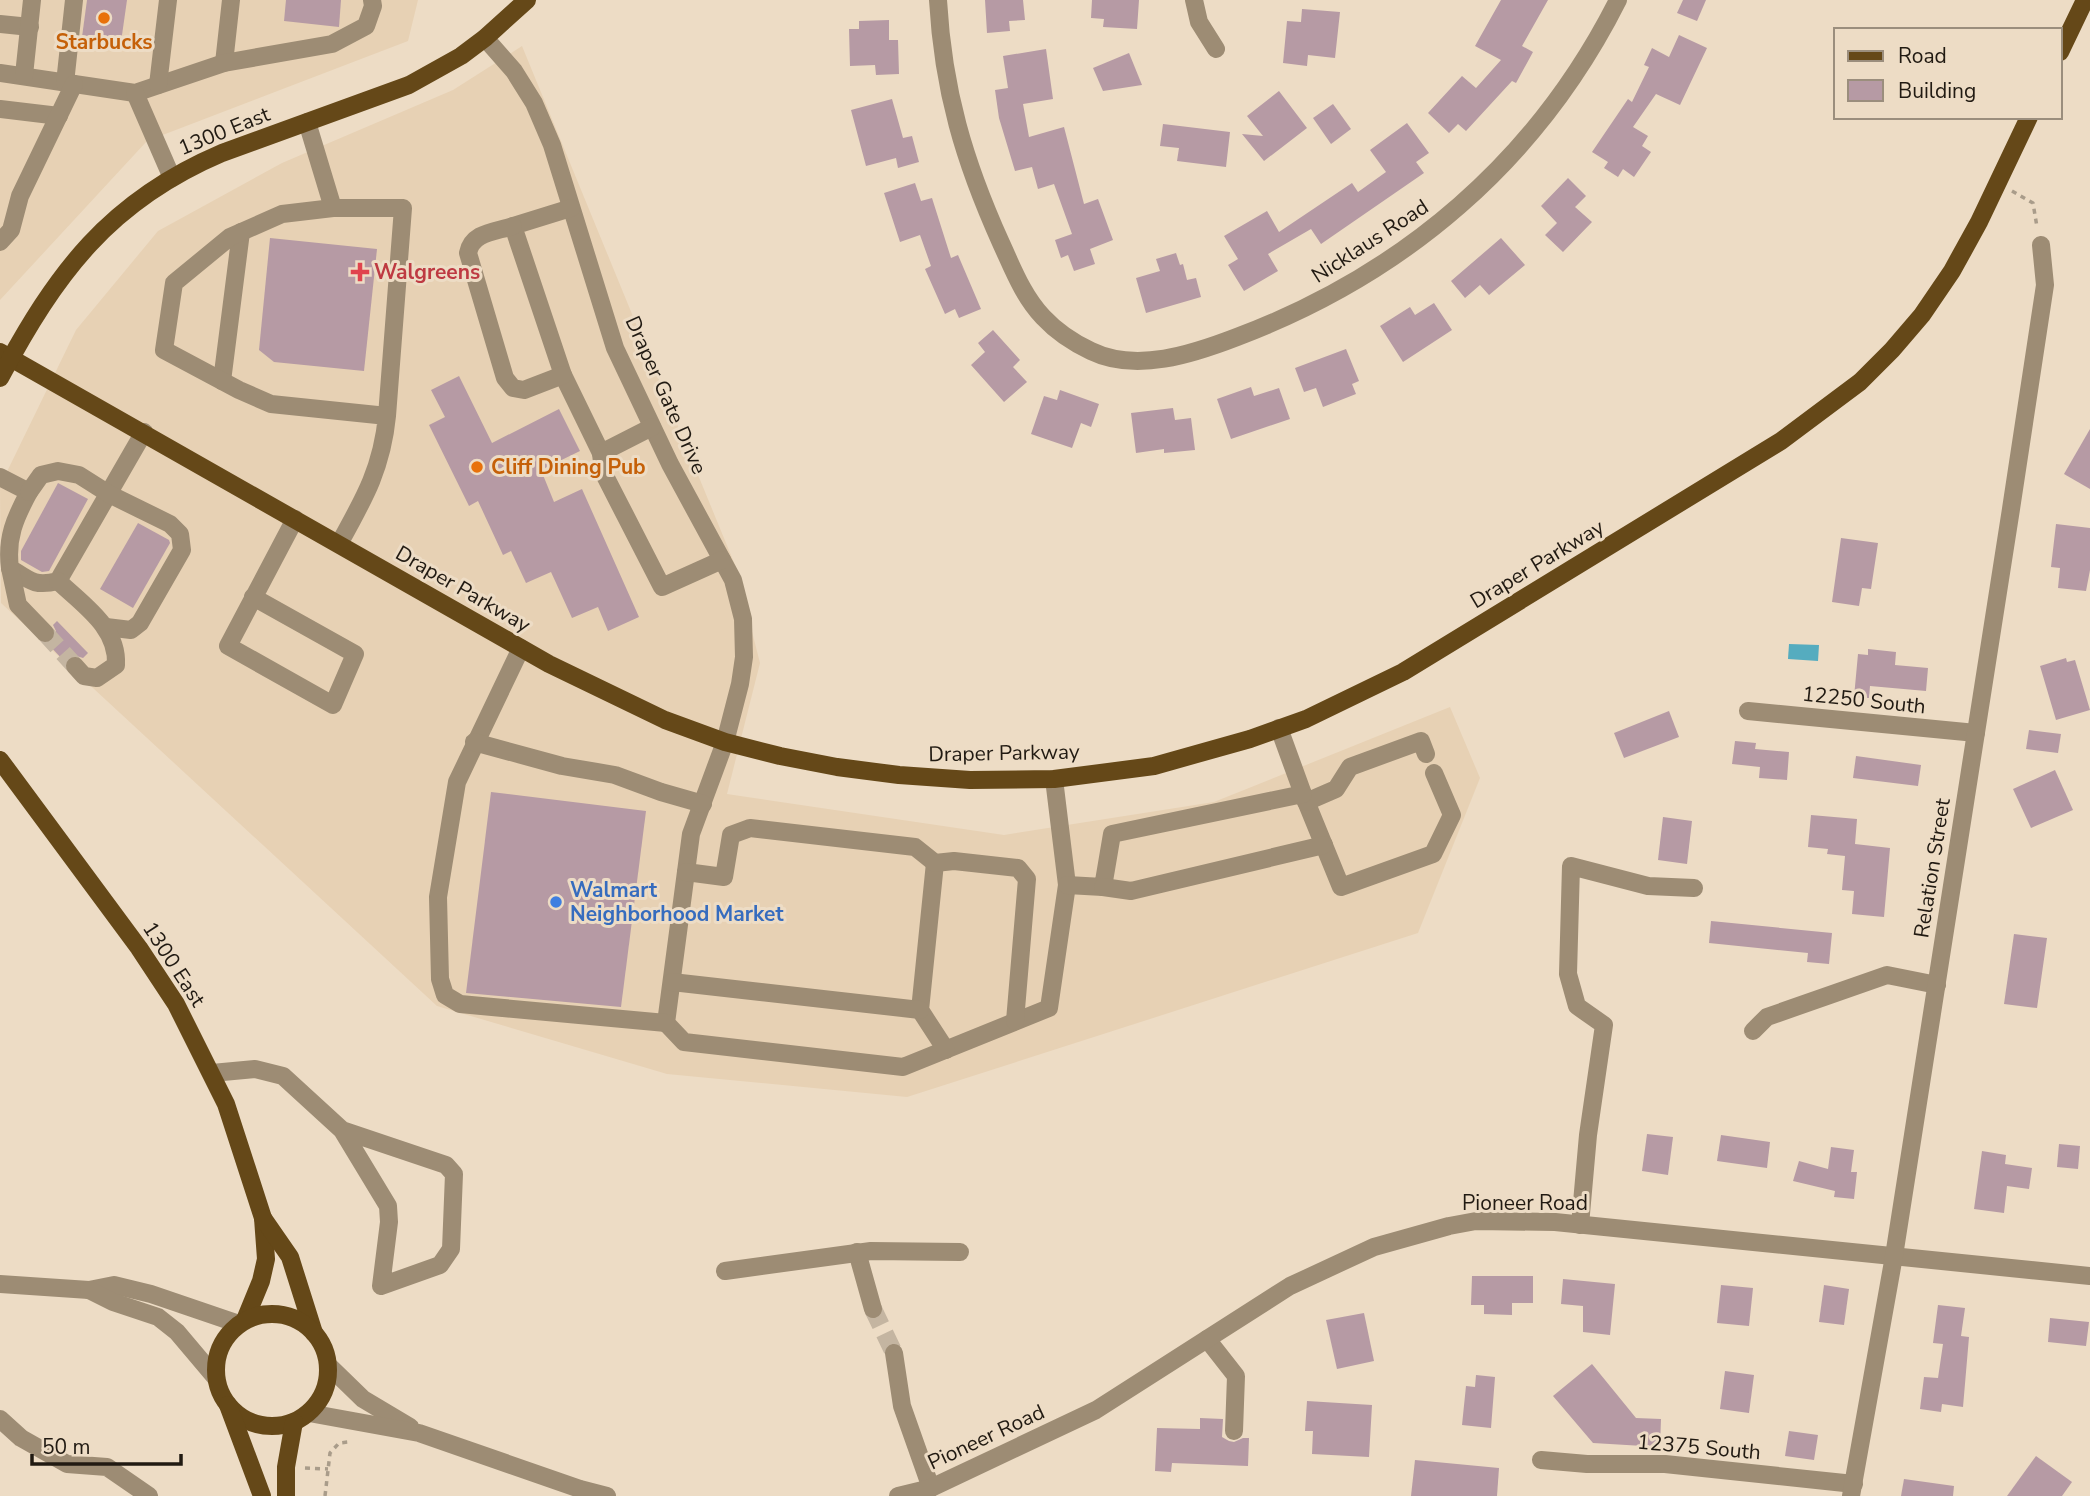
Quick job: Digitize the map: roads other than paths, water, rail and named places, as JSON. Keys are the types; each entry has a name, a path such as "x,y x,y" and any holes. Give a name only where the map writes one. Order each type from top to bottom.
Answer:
{"main road":[{"name":"1300 East","path":"0,378 6,355 43,301 75,259 112,221 172,178 222,153 409,85 461,56 527,0"},
{"path":"2062,48 2085,0"},
{"name":"Draper Parkway","path":"6,355 560,670 652,715 724,742 779,756 899,775 970,780 1054,779 1154,766 1306,719 1403,672 1781,441 1860,382 1922,315 1952,271 2028,119"},
{"name":"1300 East","path":"0,761 139,948 176,1004 226,1104 263,1218 266,1259 261,1281 242,1322"},
{"name":"1300 East","path":"263,1218 290,1257 314,1333"},
{"path":"262,1496 215,1377 216,1357 225,1338 242,1322 270,1313 294,1318 314,1333 324,1348 328,1365 322,1397 302,1417 286,1467 286,1496"},
{"path":"228,1405 247,1420 270,1426 302,1417"}],"street":[{"path":"24,75 32,0"},
{"path":"0,242 11,230 20,196 59,116 70,83 74,0"},
{"path":"158,85 169,0"},
{"path":"224,63 231,0"},
{"path":"0,73 135,93 224,63 332,44 366,26 373,6 372,0"},
{"name":"Nicklaus Road","path":"938,0 945,74 960,135 976,188 1022,289 1044,318 1068,338 1093,353 1129,361 1166,359 1218,345 1316,304 1362,279 1404,251 1481,187 1517,148 1549,110 1618,0"},
{"path":"1194,0 1199,22 1216,49"},
{"path":"0,24 30,27"},
{"name":"Draper Gate Drive","path":"485,38 514,71 534,103 552,145 615,348 652,427 733,580 743,619 744,657 740,684 724,742 691,834 666,1023"},
{"path":"135,93 172,178"},
{"path":"0,109 59,116"},
{"path":"307,122 333,208"},
{"path":"339,544 370,486 384,446 387,416 403,208 333,208 282,214 236,234 174,283 164,350 271,404 387,416"},
{"path":"563,375 524,390 513,388 505,378 468,253 469,244 474,238 571,208"},
{"path":"513,226 563,375 601,453 603,472 662,587 722,560"},
{"path":"222,381 236,234"},
{"name":"Relation Street","path":"1852,1490 1894,1256 2045,285 2041,246"},
{"path":"601,453 652,427"},
{"path":"10,568 34,583 58,581 144,432"},
{"path":"44,633 18,605 7,547 29,492 41,475 58,471 79,475 109,494 170,524 180,534 182,550 140,623 131,630 106,627"},
{"path":"0,477 29,492"},
{"path":"253,597 355,654 333,705 228,646 253,597 295,519"},
{"path":"58,581 106,627 116,651 116,665 97,678 84,676 75,666"},
{"path":"521,648 457,782 438,897 440,979 445,995 460,1004 666,1023 684,1042 903,1067 1049,1008 1067,885 1054,779"},
{"name":"12250 South","path":"1748,711 1976,733"},
{"path":"1279,728 1304,798 1341,887 1433,854 1452,815 1434,773"},
{"path":"1103,887 1112,834 1304,798 1336,789 1350,767 1421,741 1426,754"},
{"path":"474,742 562,766 615,775 702,804"},
{"path":"686,872 724,877 731,835 750,828 915,847 935,863 954,860 1018,867 1027,879 1016,1021"},
{"path":"1067,885 1131,891 1324,845"},
{"path":"935,863 920,1010 946,1050"},
{"path":"1580,1225 1588,1135 1604,1025 1577,1006 1568,974 1570,866 1648,886 1694,888"},
{"path":"1753,1031 1767,1017 1887,975 1937,985"},
{"path":"672,982 920,1010"},
{"path":"212,1073 255,1069 283,1076 342,1130 387,1206 390,1222 381,1286 440,1265 450,1249 454,1174 446,1165 342,1130"},
{"name":"Pioneer Road","path":"905,1495 941,1488 1096,1410 1290,1286 1374,1247 1449,1226 1476,1222 1580,1225 2090,1276"},
{"path":"725,1271 857,1252 960,1252"},
{"path":"857,1252 873,1309"},
{"path":"0,1284 89,1290 114,1285 242,1322"},
{"path":"89,1290 113,1302 147,1312 169,1324 215,1377"},
{"path":"1207,1339 1236,1376 1234,1431"},
{"path":"894,1353 902,1406 941,1488"},
{"path":"328,1365 363,1399 419,1433"},
{"path":"302,1417 419,1433 607,1496"},
{"path":"0,1419 21,1438 67,1464 107,1466 149,1496"},
{"name":"12375 South","path":"1541,1460 1587,1464 1665,1464 1852,1490"}],"water":[{"path":"1789,644 1819,645 1818,661 1788,659"}],"tunnel":[{"path":"45,633 75,666"},
{"path":"873,1309 894,1353"}],"place":[{"name":"Starbucks","path":"104,18"},
{"name":"Walgreens","path":"360,272"},
{"name":"Cliff Dining Pub","path":"477,467"},
{"name":"Walmart Neighborhood Market","path":"556,902"}]}
